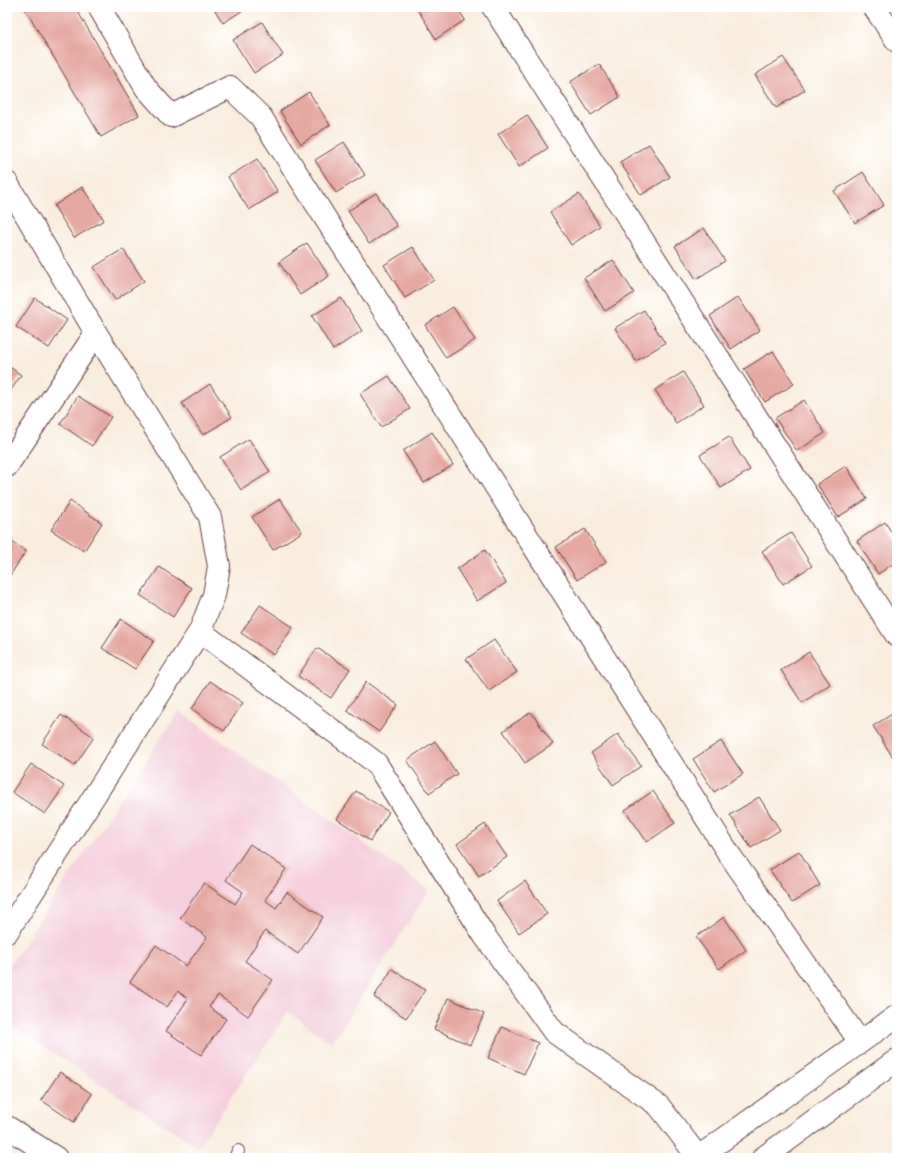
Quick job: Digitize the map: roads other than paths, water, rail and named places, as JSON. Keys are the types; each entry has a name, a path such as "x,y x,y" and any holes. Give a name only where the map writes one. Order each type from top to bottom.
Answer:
{"street":[{"path":"99,7 146,88 171,116 230,87 261,117 729,854 860,1042"},
{"path":"493,7 897,636"},
{"path":"874,7 897,41"},
{"path":"7,183 96,333 210,517 219,566 214,595 200,631 7,932"},
{"path":"7,466 96,333"},
{"path":"200,631 376,763 484,935 554,1032 659,1106 698,1157 897,1016"},
{"path":"763,1158 897,1060"},
{"path":"7,1127 56,1158"}]}
